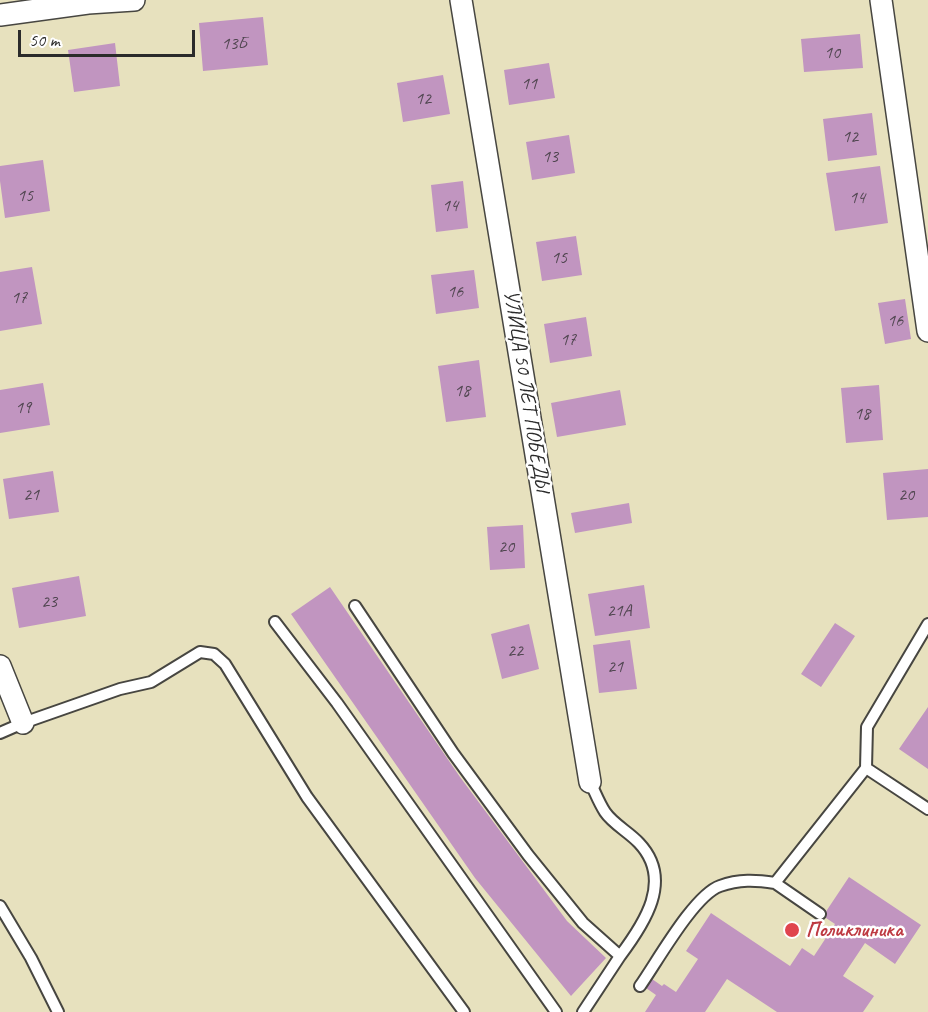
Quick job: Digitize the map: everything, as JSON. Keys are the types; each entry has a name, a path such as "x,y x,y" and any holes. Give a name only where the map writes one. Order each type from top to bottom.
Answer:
{"street":[{"path":"0,15 88,3 134,0"},
{"name":"УЛИЦА 50 ЛЕТ ПОБЕДЫ","path":"461,0 590,782"},
{"path":"881,0 928,331"},
{"path":"0,666 23,723"}],"lane":[{"path":"355,606 453,753 528,855 583,923 620,956"},
{"path":"275,622 337,703 556,1012"},
{"path":"775,883 866,768 867,728 928,624"},
{"path":"0,733 120,689 151,682 200,652 214,654 225,664 307,797 464,1012"},
{"path":"866,768 928,809"},
{"path":"583,1012 642,927 652,905 655,880 650,858 640,844 605,813 590,782"},
{"path":"640,986 698,900 718,886 749,879 775,883 820,914"},
{"path":"0,906 31,958 58,1012"}],"building":[{"path":"263,17 268,65 203,71 199,23"},
{"path":"860,34 863,68 804,72 801,39"},
{"path":"115,43 120,86 74,92 68,50"},
{"path":"549,63 555,98 509,105 504,70"},
{"path":"443,75 450,114 403,122 397,83"},
{"path":"872,113 877,155 828,161 823,119"},
{"path":"569,135 575,173 532,180 526,142"},
{"path":"43,160 50,211 5,218 0,166"},
{"path":"880,166 888,223 835,231 826,173"},
{"path":"463,181 468,228 436,232 431,185"},
{"path":"576,236 582,275 542,281 536,242"},
{"path":"32,267 42,324 0,331 0,272"},
{"path":"474,270 479,308 436,314 431,275"},
{"path":"905,299 911,339 885,344 878,303"},
{"path":"586,317 592,356 550,363 544,324"},
{"path":"479,360 486,417 446,422 438,366"},
{"path":"43,383 50,425 0,433 0,390"},
{"path":"879,385 883,440 846,443 841,388"},
{"path":"620,390 626,425 557,437 551,403"},
{"path":"928,469 928,517 887,520 883,473"},
{"path":"53,471 59,512 9,519 3,479"},
{"path":"629,503 632,523 575,533 571,513"},
{"path":"523,525 525,568 490,570 487,527"},
{"path":"79,576 86,616 19,628 12,588"},
{"path":"644,585 650,628 595,636 588,594"},
{"path":"330,587 460,777 567,921 606,958 571,996 475,878 291,614"},
{"path":"835,623 855,636 821,687 801,674"},
{"path":"529,624 539,669 502,679 491,634"},
{"path":"630,640 637,689 599,693 593,645"},
{"path":"928,707 928,769 899,749"},
{"path":"849,877 921,925 895,964 865,943 843,976 874,996 863,1012 777,1012 727,979 705,1012 645,1012 656,995 646,988 652,979 676,992 698,959 686,951 711,913 790,966 802,948 814,956 835,924 823,916"}],"place":[{"name":"Поликлиника","path":"792,930"}]}
